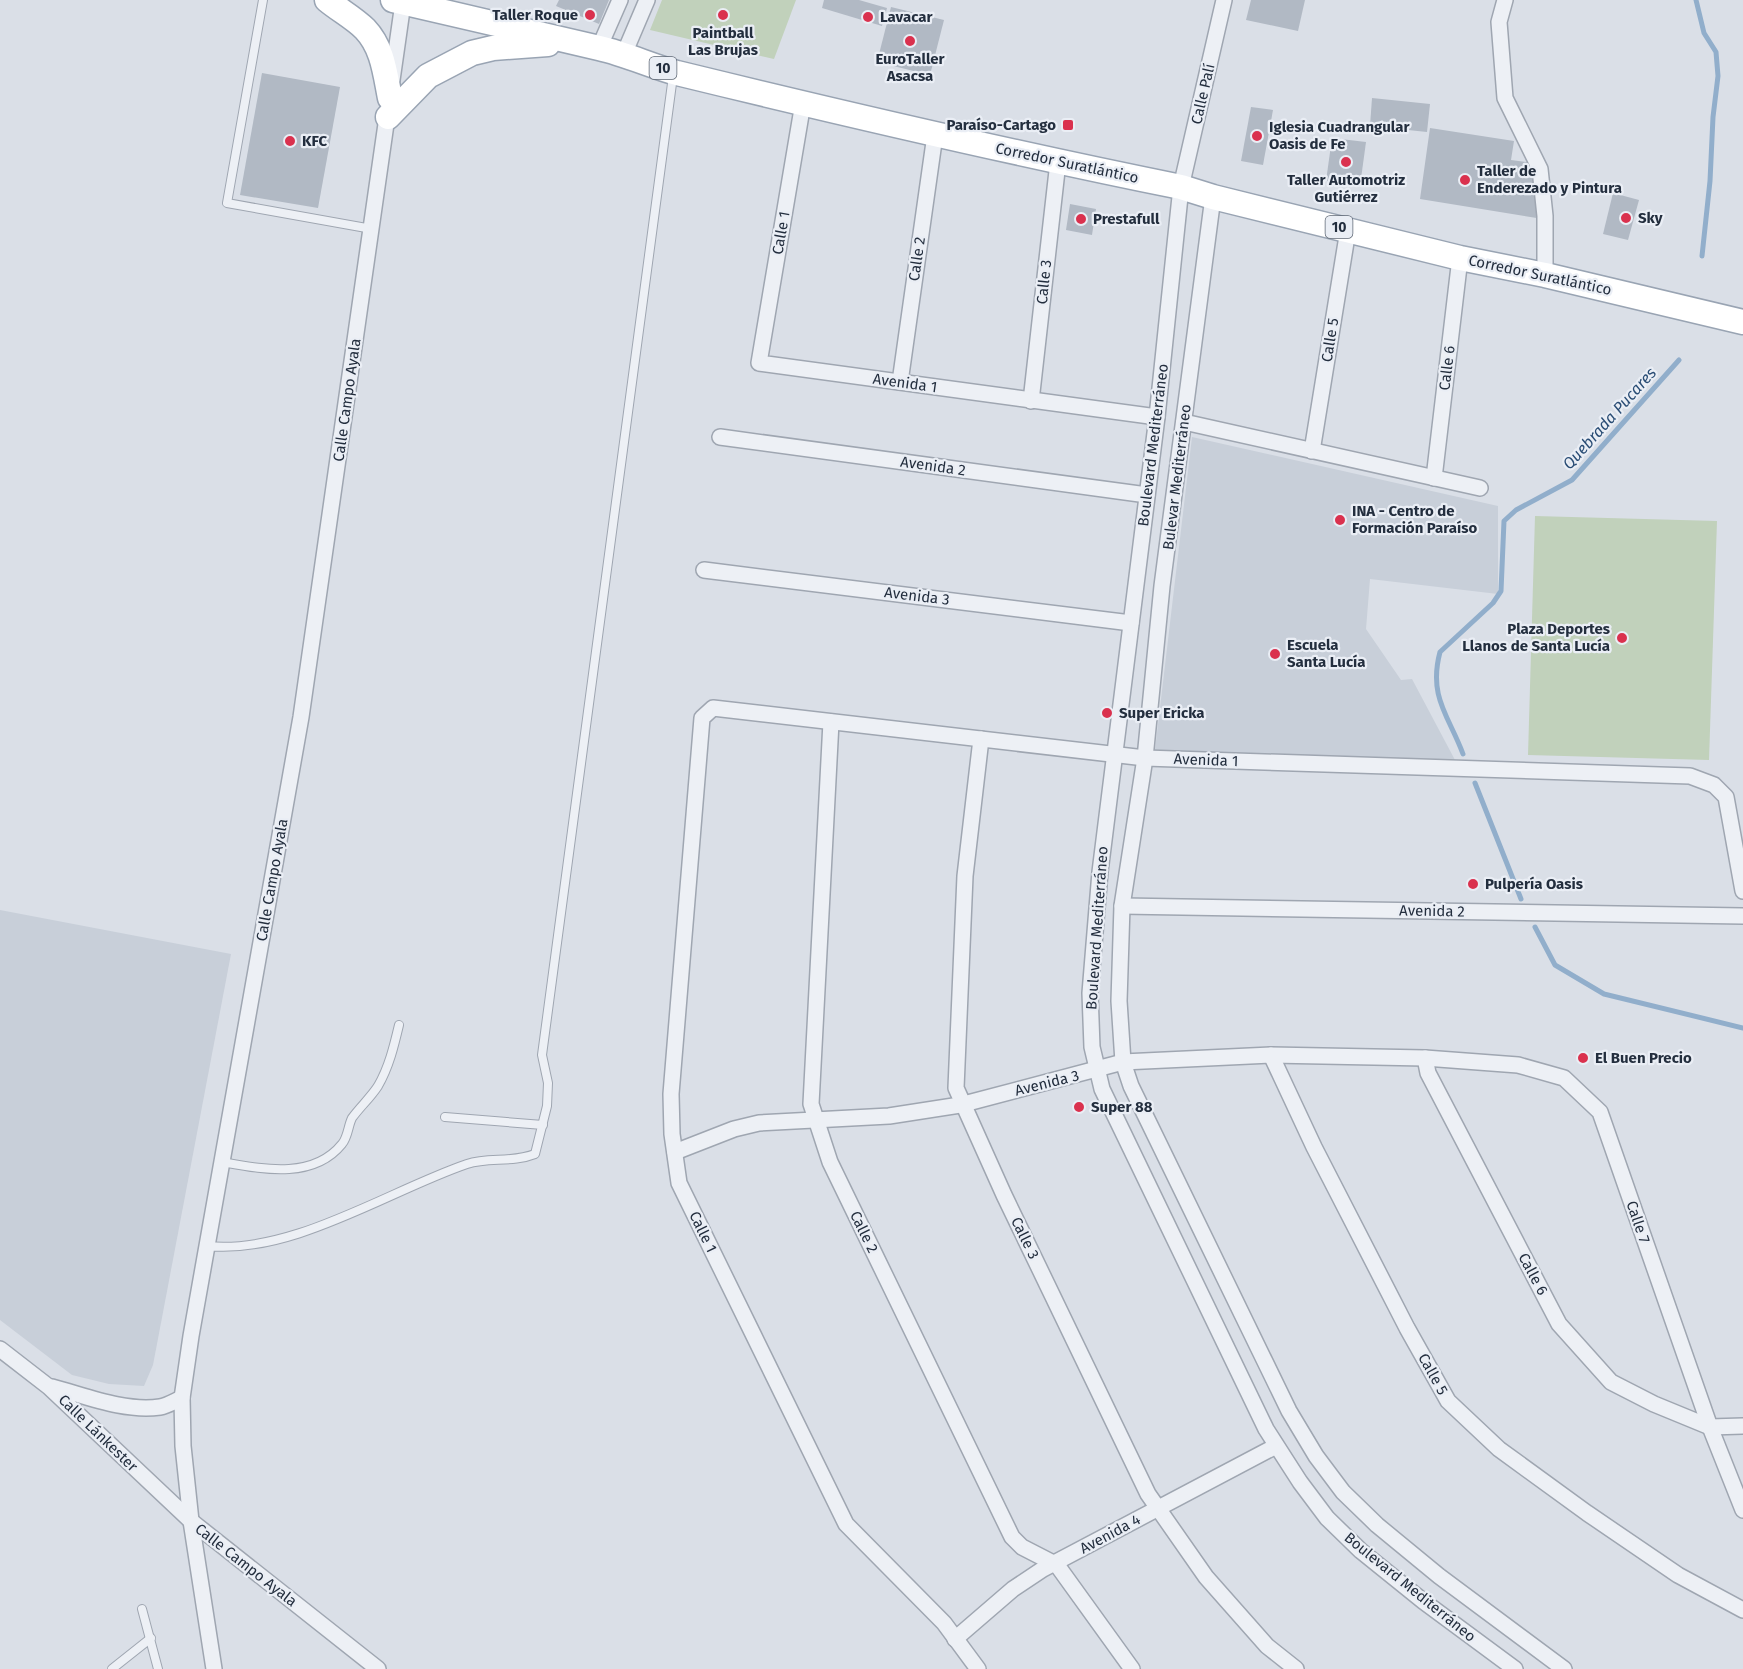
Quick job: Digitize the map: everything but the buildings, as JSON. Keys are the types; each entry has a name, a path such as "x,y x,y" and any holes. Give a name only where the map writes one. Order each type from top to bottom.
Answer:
{"main road":[{"path":"327,0 364,28 375,42 384,66 389,108"},
{"name":"Corredor Suratlántico","path":"398,1 624,54 674,72 934,135 1181,187 1213,197 1461,258 1545,275 1743,322"},
{"path":"389,108 428,76 472,53 493,48 573,42"}],"street":[{"path":"599,48 620,0"},
{"path":"624,54 647,0"},
{"name":"Calle Palí","path":"1181,187 1224,0"},
{"path":"1505,0 1499,22 1505,98 1540,169 1545,216 1545,275"},
{"name":"Calle Campo Ayala","path":"378,1669 191,1521 183,1446 182,1398 191,1336 301,717 389,108 398,1"},
{"name":"Calle 1","path":"759,363 804,103"},
{"name":"Calle 2","path":"900,382 934,135"},
{"name":"Calle 3","path":"1031,401 1058,162"},
{"name":"Boulevard Mediterráneo","path":"1181,187 1148,495 1100,872 1090,993 1092,1047 1097,1070 1102,1089 1276,1446 1327,1518 1361,1551 1423,1601 1515,1669"},
{"name":"Bulevar Mediterráneo","path":"1144,758 1162,586 1213,197"},
{"name":"Calle 5","path":"1312,451 1348,230"},
{"name":"Calle 6","path":"1434,478 1461,258"},
{"name":"Avenida 1","path":"759,363 1157,417"},
{"path":"1184,422 1480,489"},
{"name":"Avenida 2","path":"720,437 1148,495"},
{"name":"Avenida 3","path":"704,570 1131,623"},
{"name":"Avenida 1","path":"702,718 713,708 1144,758 1690,776 1714,785 1726,797 1743,891"},
{"name":"Calle 1","path":"702,718 671,1094 679,1183 846,1524 944,1623 978,1669"},
{"name":"Calle 2","path":"831,723 811,1104 816,1120 830,1162 1012,1537 1022,1547 1054,1563 1132,1669"},
{"name":"Calle 3","path":"981,739 965,876 956,1088 1019,1227 1148,1494 1206,1577 1267,1646 1296,1669"},
{"name":"Boulevard Mediterráneo","path":"1144,758 1122,906 1119,1001 1123,1062 1131,1086 1289,1411 1316,1456 1343,1492 1377,1525 1439,1576 1564,1669"},
{"name":"Avenida 2","path":"1122,906 1743,916"},
{"name":"Calle 5","path":"1271,1055 1314,1147 1407,1328 1448,1401 1499,1449 1587,1513 1678,1575 1743,1610"},
{"name":"Avenida 3","path":"675,1152 734,1129 759,1123 889,1116 963,1104 1123,1062 1271,1055 1425,1058"},
{"name":"Calle 6","path":"1425,1058 1428,1073 1559,1324 1611,1382 1654,1404 1710,1427"},
{"name":"Calle 7","path":"1425,1058 1518,1065 1564,1078 1600,1112 1710,1427 1743,1510"},
{"name":"Calle Lánkester","path":"0,1349 49,1387 191,1521"},
{"path":"49,1387 137,1408 162,1407 182,1398"},
{"path":"1710,1427 1743,1426"},
{"name":"Avenida 4","path":"956,1639 1013,1589 1054,1563 1276,1446"},
{"path":"191,1521 214,1669"}],"lane":[{"path":"263,0 226,203 372,229"},
{"path":"207,1246 227,1248 258,1243 313,1229 437,1174 472,1162 522,1159 535,1154 547,1106 548,1083 542,1055 674,72"},
{"path":"222,1162 261,1169 300,1168 327,1160 344,1142 351,1120 377,1088 388,1066 399,1025"},
{"path":"445,1117 543,1125"},
{"path":"142,1609 158,1669"},
{"path":"112,1669 151,1638"}],"shaded area":[{"name":"Escuela Santa Lucía","path":"1192,437 1498,506 1498,594 1370,579 1366,629 1401,680 1412,679 1455,760 1155,750"},
{"path":"0,910 231,954 153,1365 144,1386 109,1384 72,1375 0,1320"}],"green space":[{"name":"Paintball Las Brujas","path":"662,0 796,0 774,59 650,30"},
{"name":"Plaza Deportes Llanos de Santa Lucía","path":"1535,516 1717,521 1709,760 1528,755"}],"waterway":[{"name":"Quebrada Pucares","path":"1696,0 1704,33 1716,52 1718,76 1702,256"},
{"name":"Quebrada Pucares","path":"1463,754 1438,694 1437,668 1440,652 1493,603 1501,591 1504,521 1516,510 1572,480 1679,360"},
{"name":"Quebrada Pucares","path":"1475,783 1521,899"},
{"name":"Quebrada Pucares","path":"1535,927 1555,965 1604,994 1743,1028"}],"place":[{"name":"Taller Roque","path":"590,15"},
{"name":"Paintball Las Brujas","path":"723,15"},
{"name":"Lavacar","path":"868,17"},
{"name":"EuroTaller Asacsa","path":"910,41"},
{"name":"Paraíso-Cartago","path":"1068,125"},
{"name":"Iglesia Cuadrangular Oasis de Fe","path":"1257,136"},
{"name":"KFC","path":"290,141"},
{"name":"Taller Automotriz Gutiérrez","path":"1346,162"},
{"name":"Taller de Enderezado y Pintura","path":"1465,180"},
{"name":"Sky","path":"1626,218"},
{"name":"Prestafull","path":"1081,219"},
{"name":"INA - Centro de Formación Paraíso","path":"1340,520"},
{"name":"Plaza Deportes Llanos de Santa Lucía","path":"1622,638"},
{"name":"Escuela Santa Lucía","path":"1275,654"},
{"name":"Super Ericka","path":"1107,713"},
{"name":"Pulpería Oasis","path":"1473,884"},
{"name":"El Buen Precio","path":"1583,1058"},
{"name":"Super 88","path":"1079,1107"}]}
